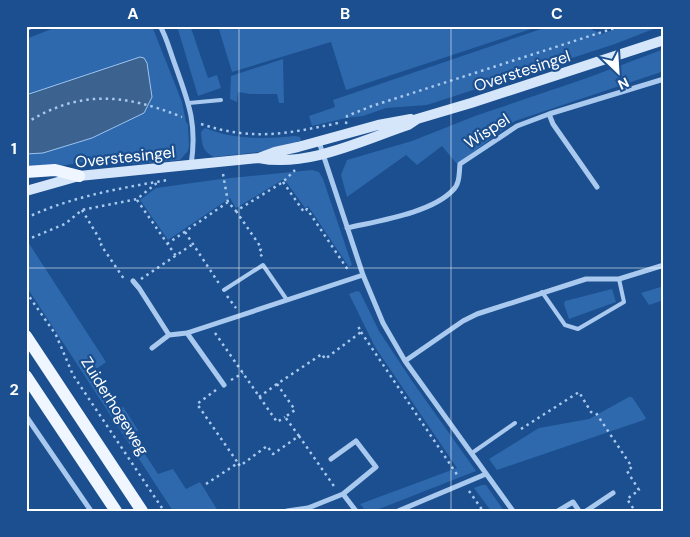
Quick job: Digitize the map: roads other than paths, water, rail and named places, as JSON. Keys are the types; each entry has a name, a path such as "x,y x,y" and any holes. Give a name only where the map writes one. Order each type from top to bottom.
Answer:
{"main road":[{"path":"26,172 55,170 79,176"},
{"path":"26,336 142,511"},
{"path":"26,376 116,511"}],"street":[{"path":"160,26 189,103 193,121 195,143 191,166"},
{"name":"Overstesingel","path":"259,158 272,161 300,159 322,154 408,125 417,119 664,40"},
{"name":"Wispel","path":"347,228 428,207 453,191 457,184 460,164 517,126 549,114 664,79"},
{"path":"549,114 553,124 597,187"},
{"name":"Overstesingel","path":"26,191 79,176 259,158 274,152 378,125 408,118 417,119"},
{"path":"318,142 363,276 383,323 406,361 513,511"},
{"path":"406,361 463,321 477,314 586,279 619,279 664,265"},
{"path":"152,348 169,335 187,333 363,276"},
{"path":"134,282 169,335"},
{"path":"187,333 224,385"},
{"path":"26,416 91,511"},
{"path":"287,511 308,508 341,494 376,468 356,441 331,459"},
{"path":"398,511 486,474"},
{"path":"586,511 613,493"},
{"path":"341,494 356,511"},
{"path":"558,511 573,502 579,511"}],"lane":[{"path":"26,29 34,26"},
{"path":"189,103 221,100"},
{"path":"224,290 263,265 287,300"},
{"path":"542,292 565,325 578,329 624,302 619,279"},
{"path":"472,453 515,423"}]}
